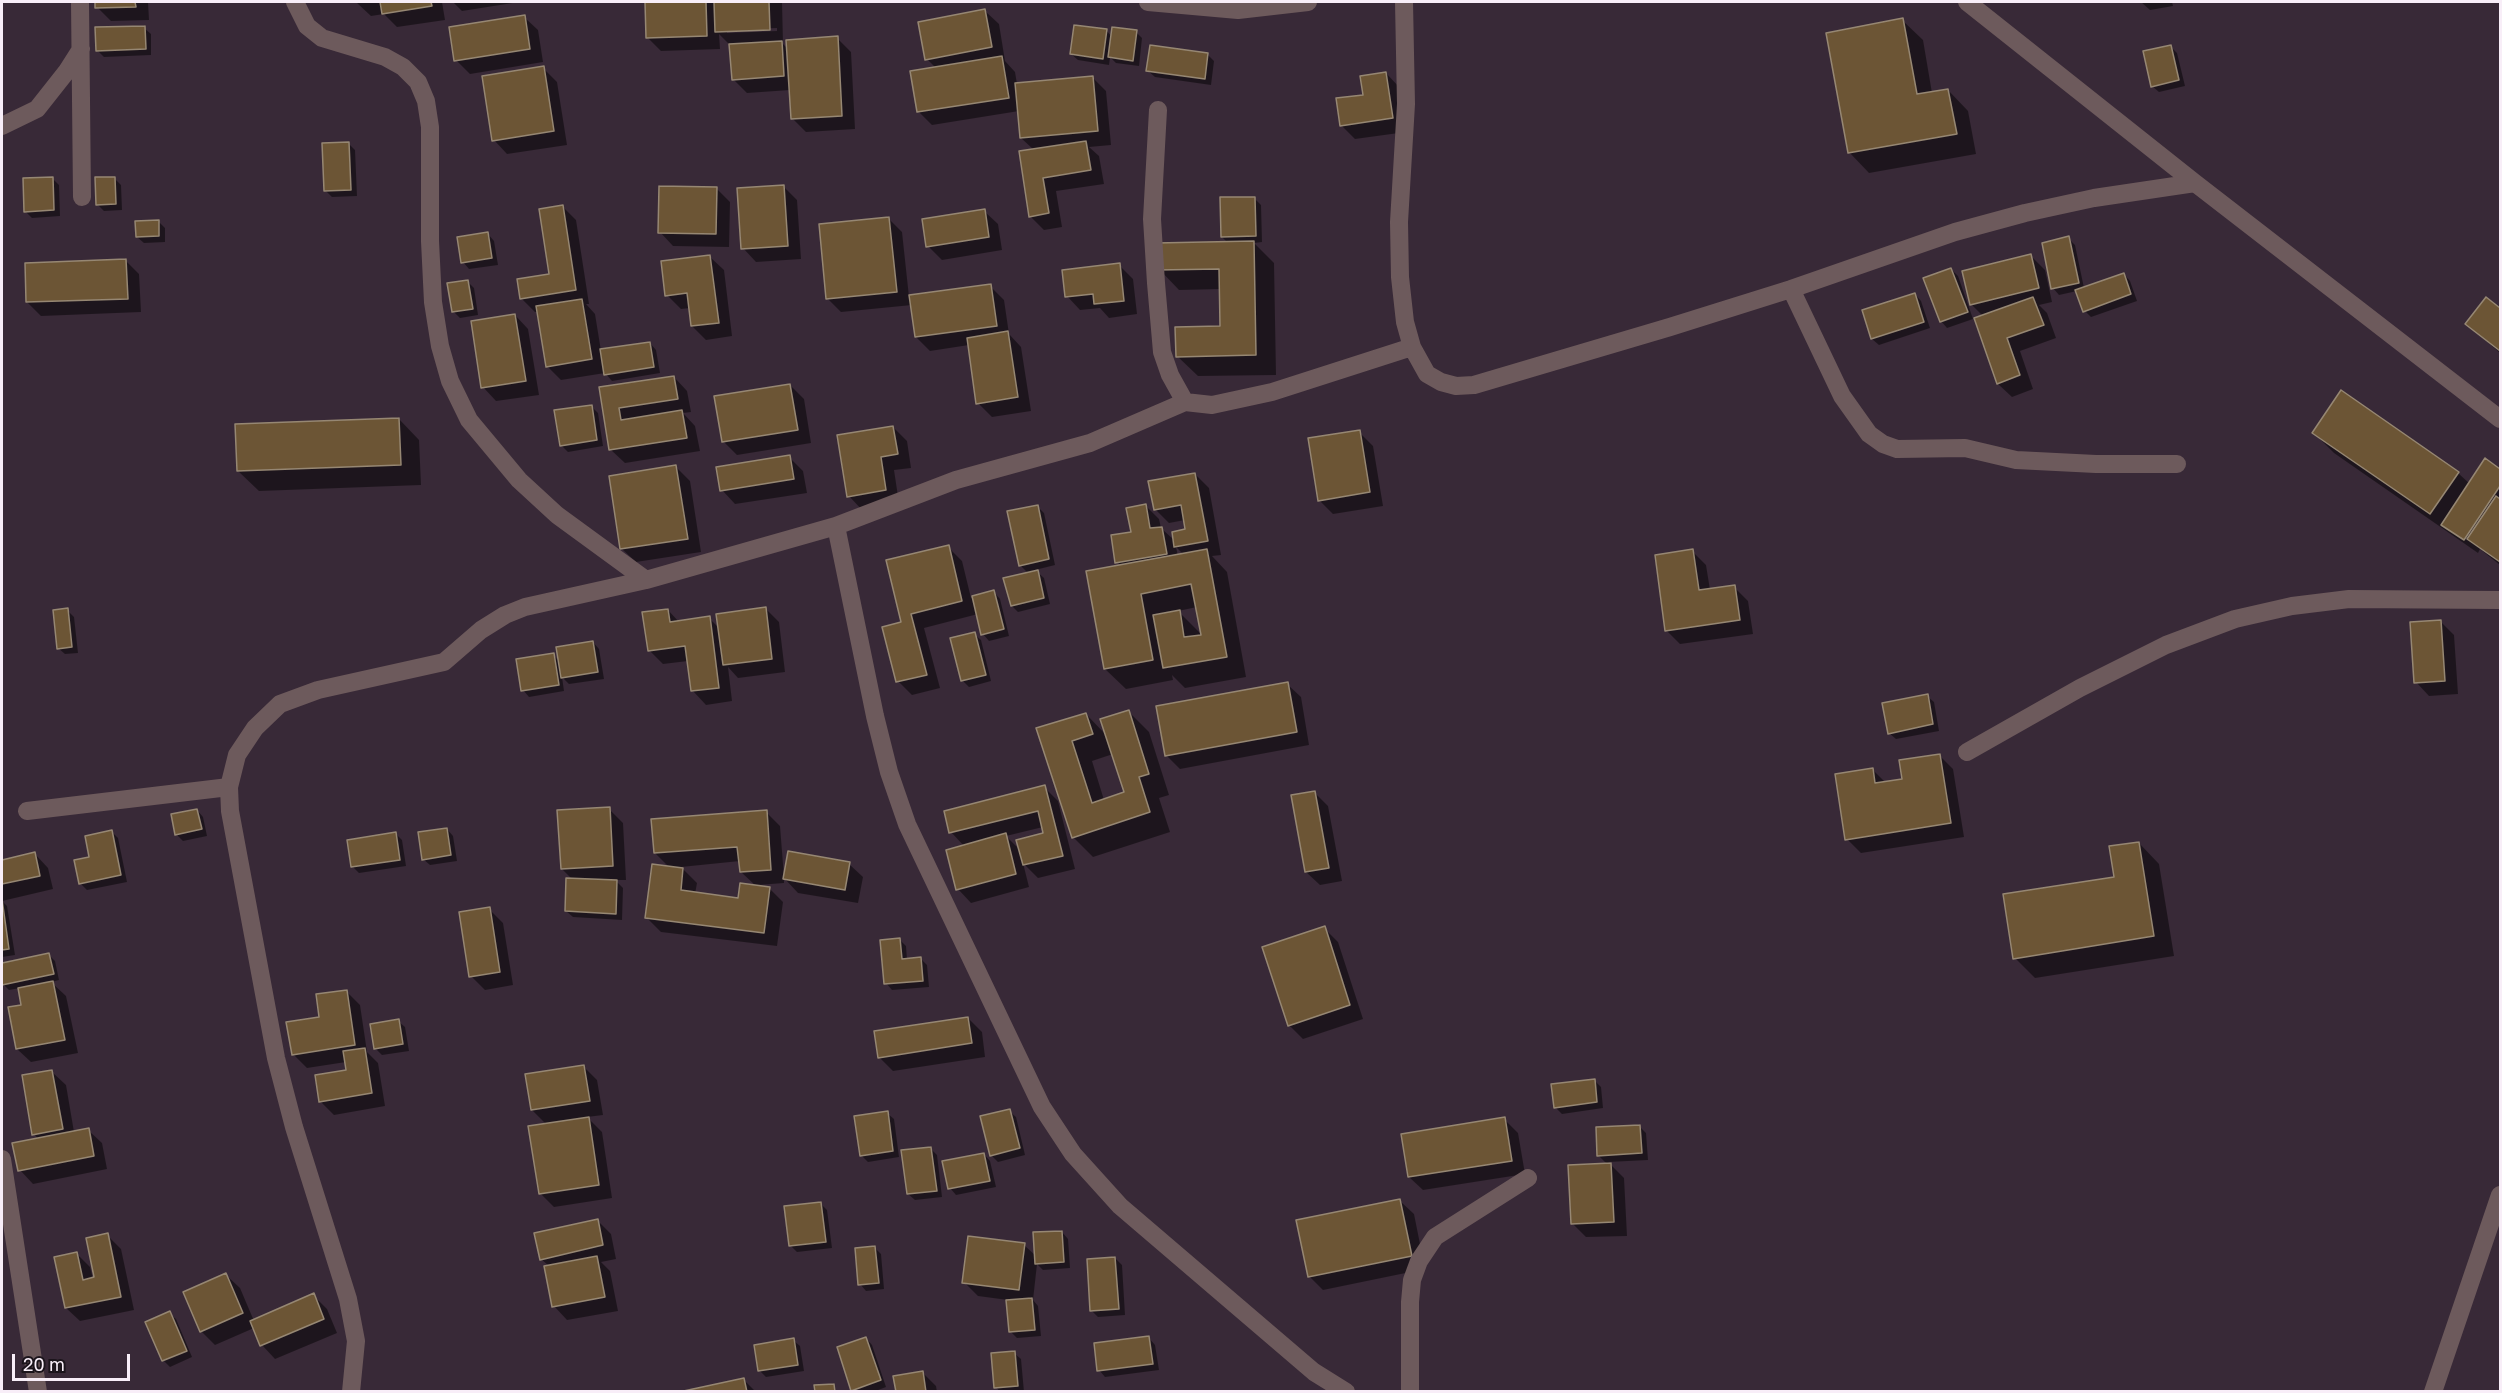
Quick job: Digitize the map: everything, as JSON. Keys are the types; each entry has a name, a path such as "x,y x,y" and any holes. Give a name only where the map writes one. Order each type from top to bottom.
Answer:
{"street":[{"path":"80,2 82,196"},
{"path":"295,2 307,26 322,38 385,57 403,67 418,82 426,101 430,127 430,241 433,302 440,346 450,381 469,420 519,480 557,515 646,580"},
{"path":"1148,2 1238,10 1308,2"},
{"path":"1404,2 1406,104 1399,222 1400,277 1405,322 1412,347 1427,374 1441,382 1456,386 1474,385 1791,289 1955,232 2025,213 2094,198 2195,183"},
{"path":"1967,2 2195,183 2500,418"},
{"path":"2,126 37,110 67,72 81,49"},
{"path":"1158,110 1152,219 1155,283 1162,352 1170,375 1185,402"},
{"path":"1791,289 1842,396 1869,434 1883,444 1897,449 1965,448 2016,460 2096,464 2177,464"},
{"path":"351,1392 356,1341 348,1299 294,1127 276,1058 230,811 229,787 237,755 255,728 280,704 318,690 444,662 481,630 505,615 525,607 646,580 836,526 956,480 1090,442 1185,402 1212,405 1272,392 1412,347"},
{"path":"836,526 875,716 889,772 907,824 1041,1107 1073,1154 1120,1206 1314,1372 1346,1392"},
{"path":"1967,752 2080,688 2166,645 2235,620 2292,606 2349,599 2500,600"},
{"path":"27,811 229,787"},
{"path":"2,1159 38,1392"},
{"path":"1410,1392 1410,1302 1412,1280 1419,1261 1435,1237 1528,1178"},
{"path":"2433,1392 2500,1195"}],"building":[{"path":"95,2 135,2 136,7 95,8"},
{"path":"380,2 431,2 432,6 382,14"},
{"path":"645,2 706,2 707,36 646,38"},
{"path":"714,2 769,2 770,30 715,32"},
{"path":"985,9 992,47 925,60 918,22"},
{"path":"525,15 530,49 454,61 449,27"},
{"path":"1903,18 1917,94 1948,89 1957,134 1848,153 1826,33"},
{"path":"1074,25 1107,29 1103,59 1070,54"},
{"path":"145,26 146,49 96,51 95,27"},
{"path":"1112,27 1137,30 1133,61 1108,57"},
{"path":"838,36 842,116 791,119 786,40"},
{"path":"782,41 784,76 732,80 729,44"},
{"path":"1150,45 1208,53 1205,79 1146,71"},
{"path":"2171,45 2179,80 2151,87 2143,51"},
{"path":"1002,56 1009,98 917,112 910,71"},
{"path":"544,66 554,131 492,141 482,76"},
{"path":"1386,72 1393,118 1340,126 1336,98 1363,95 1360,76"},
{"path":"1093,76 1098,131 1020,138 1015,83"},
{"path":"1086,141 1091,170 1043,178 1049,213 1029,217 1019,151"},
{"path":"349,142 351,190 324,191 322,143"},
{"path":"53,177 54,210 24,212 23,178"},
{"path":"95,177 115,177 116,204 96,205"},
{"path":"784,185 788,246 741,249 737,188"},
{"path":"659,186 717,187 716,234 658,233"},
{"path":"1220,197 1255,197 1256,236 1221,237"},
{"path":"563,205 576,290 520,299 517,279 549,274 539,209"},
{"path":"985,209 989,237 926,247 922,219"},
{"path":"889,217 897,292 826,299 819,224"},
{"path":"159,220 159,236 136,237 135,221"},
{"path":"488,232 492,258 461,263 457,237"},
{"path":"2069,236 2079,283 2051,289 2042,243"},
{"path":"1254,241 1256,355 1176,357 1175,327 1220,326 1219,269 1157,270 1156,243"},
{"path":"2031,254 2039,288 1970,305 1962,271"},
{"path":"710,255 719,323 691,326 687,293 665,296 661,261"},
{"path":"126,259 128,299 26,302 25,263"},
{"path":"1120,263 1124,301 1094,304 1093,294 1065,297 1062,270"},
{"path":"1951,268 1968,312 1940,322 1923,278"},
{"path":"2124,273 2131,294 2083,312 2075,290"},
{"path":"468,280 473,309 452,312 447,283"},
{"path":"991,284 997,326 915,337 909,295"},
{"path":"1915,293 1924,322 1871,339 1862,310"},
{"path":"2033,297 2044,325 2007,338 2020,375 1997,384 1974,318"},
{"path":"2486,297 2500,308 2500,351 2465,324"},
{"path":"582,299 592,359 546,367 536,306"},
{"path":"515,314 526,381 481,388 471,321"},
{"path":"1008,331 1018,397 976,404 967,338"},
{"path":"650,342 654,367 604,375 600,349"},
{"path":"674,376 678,399 619,408 621,420 682,410 687,438 609,450 599,387"},
{"path":"790,384 798,430 722,442 714,396"},
{"path":"2341,390 2459,472 2430,514 2312,433"},
{"path":"592,405 597,440 560,446 554,410"},
{"path":"399,418 401,465 237,471 235,424"},
{"path":"893,426 898,454 881,457 886,490 847,497 837,435"},
{"path":"1360,430 1370,492 1318,501 1308,438"},
{"path":"790,455 794,479 720,491 716,467"},
{"path":"2485,458 2500,469 2500,486 2464,540 2441,525"},
{"path":"676,465 688,539 620,549 609,476"},
{"path":"1195,473 1208,541 1174,547 1172,532 1185,529 1181,505 1154,510 1148,481"},
{"path":"2496,496 2500,499 2500,562 2467,539"},
{"path":"1146,504 1150,528 1162,527 1167,554 1115,563 1111,535 1131,532 1126,508"},
{"path":"1038,505 1049,559 1019,566 1007,511"},
{"path":"949,545 962,601 911,614 927,675 896,682 882,627 901,622 886,560"},
{"path":"1207,549 1227,657 1163,668 1153,615 1180,610 1184,637 1201,635 1191,584 1141,594 1153,660 1104,669 1086,571"},
{"path":"1693,549 1699,590 1735,585 1740,620 1665,631 1655,555"},
{"path":"1038,570 1044,598 1011,606 1003,578"},
{"path":"994,590 1004,629 981,635 972,596"},
{"path":"766,607 772,659 723,665 716,614"},
{"path":"68,608 72,647 57,649 53,610"},
{"path":"668,609 670,622 710,616 719,688 691,691 685,646 648,651 642,612"},
{"path":"2441,620 2445,681 2414,683 2410,622"},
{"path":"975,632 986,675 961,681 950,638"},
{"path":"593,641 598,672 561,678 556,647"},
{"path":"554,653 559,685 521,691 516,659"},
{"path":"1288,682 1297,732 1165,756 1156,706"},
{"path":"1928,694 1933,724 1888,734 1882,703"},
{"path":"1129,710 1149,774 1139,777 1150,812 1072,838 1036,728 1086,713 1093,734 1072,741 1092,803 1124,792 1100,719"},
{"path":"1940,754 1951,823 1845,840 1835,774 1873,768 1875,783 1902,779 1899,760"},
{"path":"1045,785 1063,856 1023,865 1016,840 1043,833 1038,811 949,833 944,811"},
{"path":"1315,791 1329,868 1305,872 1291,795"},
{"path":"610,807 613,866 561,869 557,810"},
{"path":"197,809 202,829 175,835 171,814"},
{"path":"767,810 771,870 740,872 737,847 654,853 651,819"},
{"path":"447,828 451,855 422,860 418,832"},
{"path":"112,830 121,875 79,884 74,860 89,857 85,836"},
{"path":"396,832 400,860 351,867 347,840"},
{"path":"1006,833 1016,874 956,890 946,850"},
{"path":"2139,842 2154,936 2013,959 2003,894 2114,877 2109,846"},
{"path":"788,851 850,862 845,890 783,879"},
{"path":"35,852 40,876 2,884 2,860"},
{"path":"652,864 683,868 681,890 738,898 740,883 770,887 764,933 645,918"},
{"path":"566,878 617,880 616,914 565,911"},
{"path":"2,899 9,949 2,950"},
{"path":"490,907 500,972 469,977 459,912"},
{"path":"1325,926 1350,1005 1288,1026 1262,947"},
{"path":"900,938 902,959 921,957 923,981 884,984 880,940"},
{"path":"49,953 54,974 2,985 2,963"},
{"path":"53,981 65,1040 16,1049 8,1007 21,1005 18,988"},
{"path":"347,990 355,1045 292,1055 286,1022 319,1017 316,994"},
{"path":"968,1017 972,1043 878,1058 874,1031"},
{"path":"399,1019 403,1044 374,1049 370,1024"},
{"path":"365,1048 372,1093 319,1102 315,1075 346,1070 343,1051"},
{"path":"584,1065 590,1101 531,1110 525,1074"},
{"path":"52,1070 63,1129 32,1135 22,1075"},
{"path":"1595,1079 1597,1102 1554,1108 1551,1084"},
{"path":"1010,1109 1020,1148 990,1156 980,1116"},
{"path":"888,1111 893,1151 860,1156 854,1116"},
{"path":"589,1117 599,1185 539,1194 528,1126"},
{"path":"1505,1117 1512,1161 1408,1177 1401,1134"},
{"path":"1640,1125 1642,1153 1597,1156 1596,1127"},
{"path":"89,1128 94,1156 18,1171 12,1143"},
{"path":"931,1147 937,1191 907,1194 901,1150"},
{"path":"984,1153 990,1181 948,1189 942,1161"},
{"path":"1611,1163 1614,1222 1571,1224 1568,1165"},
{"path":"1400,1199 1412,1256 1308,1277 1296,1220"},
{"path":"821,1202 826,1242 789,1246 784,1206"},
{"path":"598,1219 603,1245 540,1260 534,1233"},
{"path":"1062,1231 1064,1262 1035,1264 1033,1232"},
{"path":"108,1233 121,1297 65,1308 54,1257 77,1252 83,1280 94,1277 86,1238"},
{"path":"968,1236 1025,1243 1019,1290 962,1283"},
{"path":"875,1246 879,1283 858,1285 855,1248"},
{"path":"597,1256 605,1297 552,1307 544,1266"},
{"path":"1115,1257 1119,1309 1090,1311 1087,1259"},
{"path":"226,1273 243,1313 200,1332 183,1292"},
{"path":"314,1293 324,1319 260,1346 250,1321"},
{"path":"1032,1298 1035,1330 1009,1332 1006,1300"},
{"path":"170,1311 187,1351 162,1361 145,1322"},
{"path":"1149,1336 1153,1364 1097,1371 1094,1343"},
{"path":"866,1337 881,1380 851,1391 837,1347"},
{"path":"794,1338 798,1365 758,1371 754,1345"},
{"path":"1015,1351 1018,1386 994,1388 991,1353"},
{"path":"923,1371 926,1392 896,1392 893,1376"},
{"path":"744,1378 747,1392 679,1392"},
{"path":"834,1384 835,1392 815,1392 814,1385"}]}
